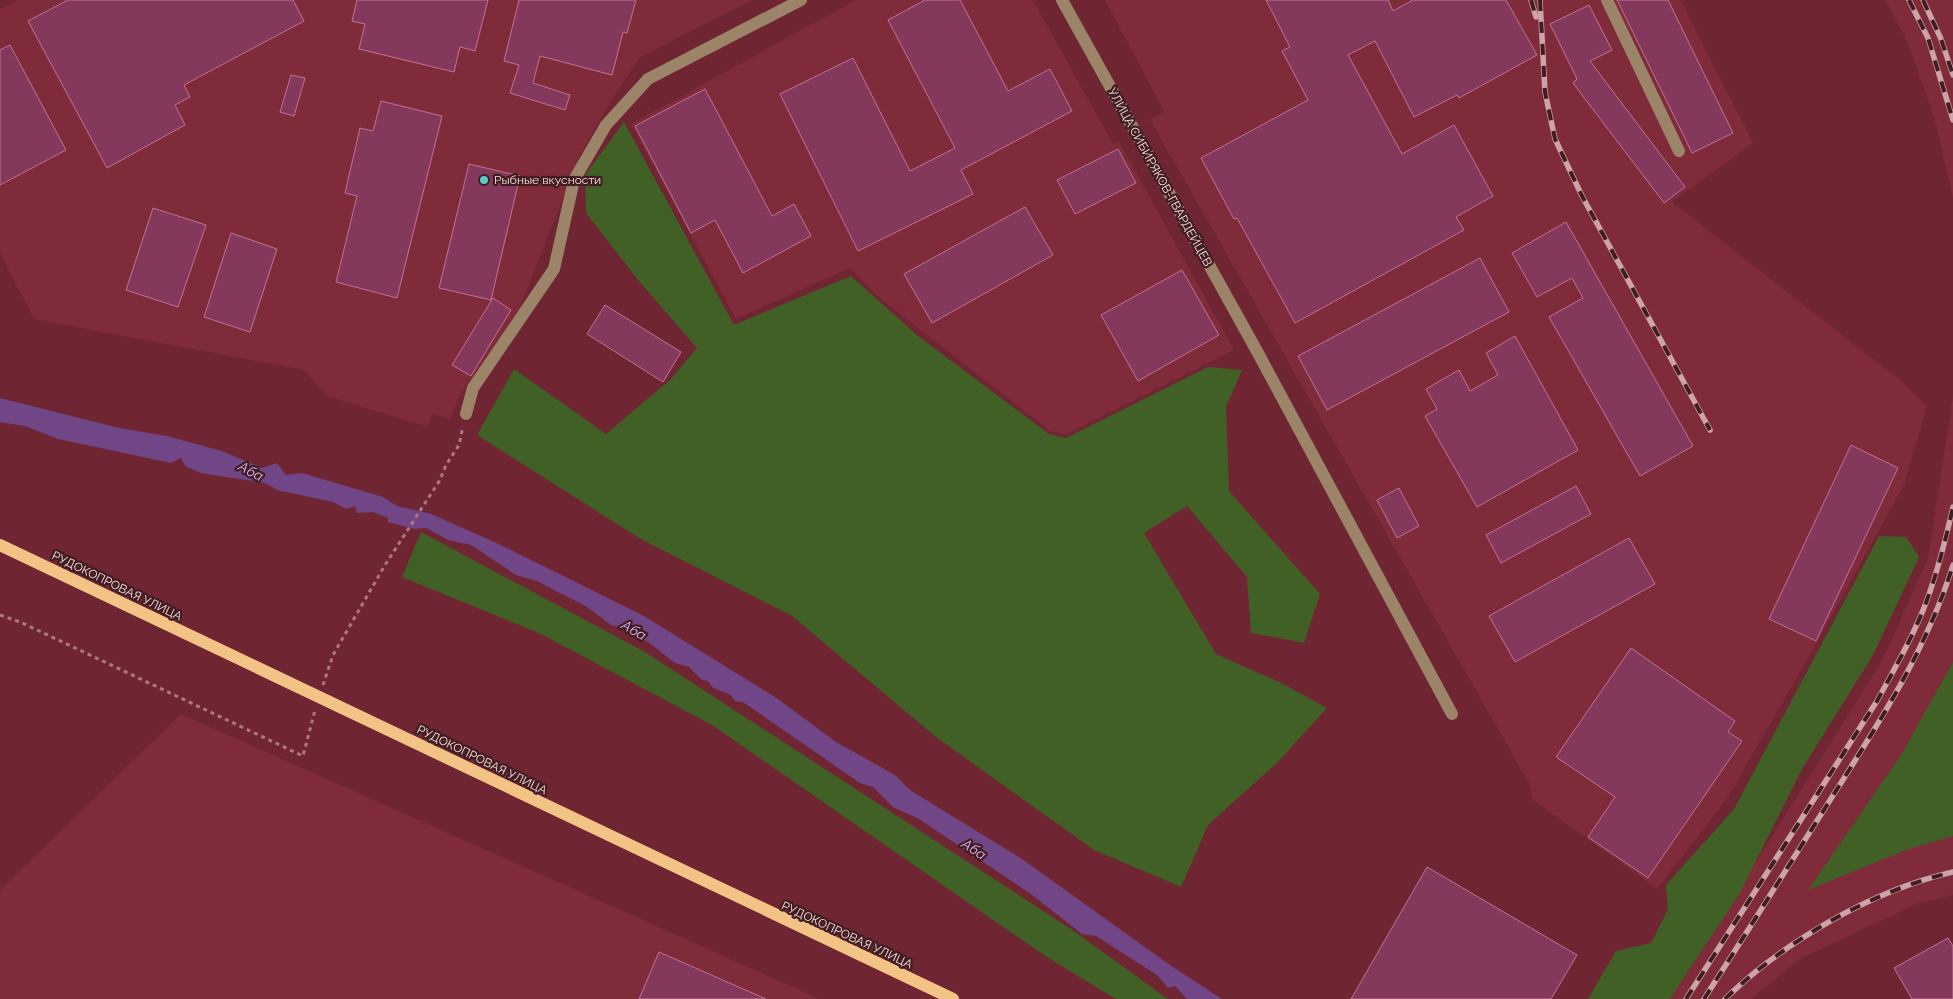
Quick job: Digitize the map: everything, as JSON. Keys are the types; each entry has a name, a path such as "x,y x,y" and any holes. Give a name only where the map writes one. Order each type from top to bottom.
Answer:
{"main road":[{"name":"РУДОКОПРОВАЯ УЛИЦА","path":"0,545 953,999"}],"street":[{"path":"466,414 473,388 554,269 574,180 606,125 648,79 801,0"},
{"name":"УЛИЦА СИБИРЯКОВ-ГВАРДЕЙЦЕВ","path":"1062,0 1258,353 1452,714"},
{"path":"1607,0 1679,151"}],"path":[{"path":"0,615 28,626 303,756 310,723 333,655 385,565 440,480 446,465 460,445 466,414"}],"shaded area":[{"path":"17,0 753,0 640,57 608,106 579,157 519,310 460,395 450,419 432,414 428,427 327,396 304,370 34,319 0,253 0,9"},
{"path":"856,0 1033,0 1113,144 1119,141 1234,350 1065,435 1050,431 881,299 850,268 736,319 631,124"},
{"path":"1105,0 1681,0 1753,143 1672,202 1900,380 1927,406 1904,485 1816,644 1727,799 1657,889 1532,799 1530,785 1150,120 1164,111"},
{"path":"1885,0 1953,0 1953,197 1935,120 1908,43"},
{"path":"1953,396 1953,895 1916,904 1800,959 1751,999 1670,999 1883,659 1928,558"},
{"path":"181,714 820,999 0,999 0,890"}],"green space":[{"path":"624,122 734,325 851,276 918,336 1049,434 1066,438 1208,367 1242,370 1226,407 1229,491 1320,594 1304,643 1251,633 1247,577 1187,506 1144,533 1216,654 1281,683 1327,708 1278,762 1208,825 1181,887 1094,850 936,737 792,616 639,538 477,435 514,369 606,434 670,380 697,348 638,280 586,213 585,175"},
{"path":"421,532 645,652 1071,929 1168,999 1116,999 1050,959 712,725 541,634 402,577"},
{"path":"1879,536 1906,537 1919,557 1873,655 1802,769 1740,893 1670,999 1588,999 1616,951 1651,943 1668,909 1666,885 1734,809"},
{"path":"1953,662 1953,836 1906,850 1808,890 1901,755"}],"water":[{"name":"Аба","path":"0,398 119,428 167,436 222,451 262,468 277,463 286,475 302,473 383,497 397,506 431,514 499,544 644,616 775,697 836,742 895,775 910,790 1022,859 1167,963 1222,999 1187,999 1175,986 1168,988 1157,975 1096,936 1082,934 1031,894 919,819 893,807 873,787 860,783 743,702 735,701 731,695 713,688 709,682 701,679 689,667 675,663 648,642 624,628 611,625 587,607 537,581 516,575 471,545 448,540 426,528 415,529 388,522 388,518 373,512 357,513 355,506 346,509 333,502 277,490 265,483 201,473 185,466 181,458 171,463 58,439 25,426 0,422"}],"building":[{"path":"68,0 293,0 304,21 184,85 190,97 175,105 185,125 107,168 28,21"},
{"path":"357,0 488,0 475,51 460,47 454,72 359,49 365,24 352,21"},
{"path":"519,0 636,0 627,33 623,32 612,75 540,56 533,83 570,95 565,110 510,93 519,65 504,61"},
{"path":"925,0 960,0 1008,91 1050,69 1072,111 961,170 973,194 858,251 780,94 853,58 910,171 955,148 888,20"},
{"path":"1266,0 1388,0 1393,11 1413,0 1506,0 1537,55 1459,98 1457,95 1414,117 1375,41 1348,55 1402,154 1454,125 1493,196 1456,217 1464,230 1295,323 1237,218 1234,219 1201,158 1308,100 1282,51 1290,47"},
{"path":"1617,0 1668,0 1733,133 1692,153"},
{"path":"1589,5 1612,50 1590,61 1685,187 1664,203 1573,83 1577,79 1550,24"},
{"path":"10,45 66,150 0,185 0,50"},
{"path":"291,75 305,78 294,116 280,112"},
{"path":"705,89 772,216 794,204 811,236 743,273 715,220 691,233 635,126"},
{"path":"381,101 442,116 397,298 336,282 357,196 345,193 360,128 373,131"},
{"path":"1118,149 1136,183 1075,214 1057,180"},
{"path":"469,164 520,176 491,300 439,288"},
{"path":"1025,207 1053,255 932,323 904,274"},
{"path":"153,208 206,225 178,307 126,290"},
{"path":"1566,222 1693,446 1640,476 1549,317 1583,298 1572,278 1537,297 1512,253"},
{"path":"231,233 277,249 250,332 204,317"},
{"path":"1480,258 1509,312 1327,410 1298,356"},
{"path":"1182,270 1219,335 1138,381 1101,315"},
{"path":"493,298 511,310 471,376 452,365"},
{"path":"605,305 681,352 663,382 587,334"},
{"path":"1515,336 1578,450 1477,507 1425,416 1437,409 1426,389 1459,370 1470,391 1498,375 1486,353"},
{"path":"1851,445 1898,468 1816,641 1769,619"},
{"path":"1576,486 1591,514 1501,563 1486,535"},
{"path":"1399,488 1419,526 1397,538 1377,500"},
{"path":"1629,538 1655,584 1515,662 1489,616"},
{"path":"1631,648 1735,721 1728,732 1742,741 1648,878 1588,837 1615,797 1556,757"},
{"path":"1427,867 1577,955 1551,999 1351,999"},
{"path":"1948,938 1953,946 1953,999 1912,999 1894,968"},
{"path":"659,952 766,999 639,999"}],"railway":[{"path":"1531,0 1536,17"},
{"path":"1540,0 1545,92 1555,139 1582,196 1710,430"},
{"path":"1909,0 1928,38 1953,120"},
{"path":"1923,0 1941,39 1953,75"},
{"path":"1686,999 1877,701 1891,676 1927,600 1942,554 1953,507"},
{"path":"1704,999 1884,713 1916,656 1930,626 1953,565"},
{"path":"1725,999 1774,957 1831,921 1891,892 1953,872"}],"place":[{"name":"Рыбные вкусности","path":"484,180"}]}
